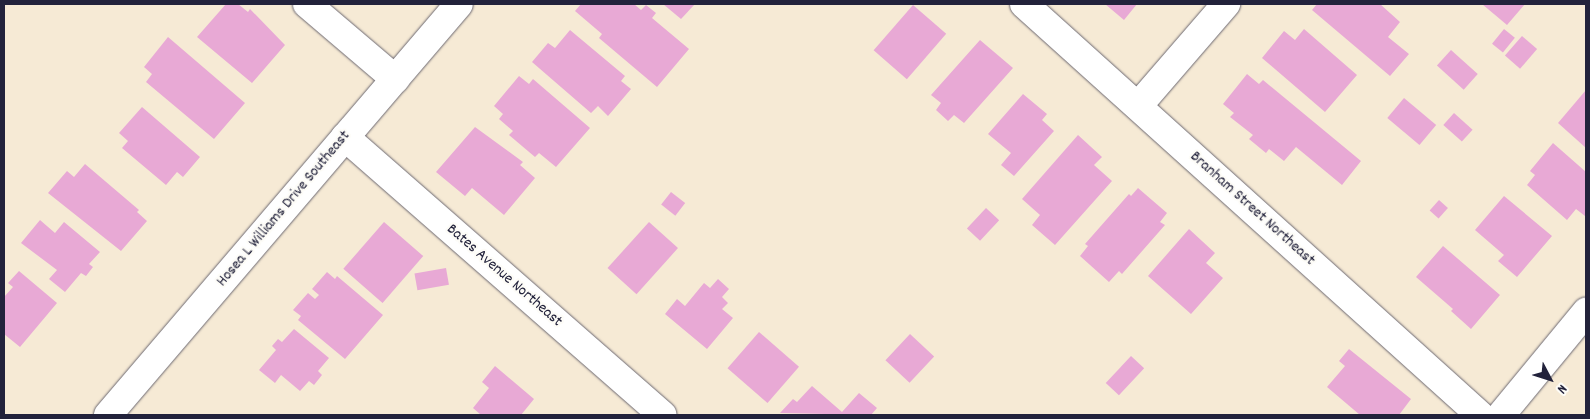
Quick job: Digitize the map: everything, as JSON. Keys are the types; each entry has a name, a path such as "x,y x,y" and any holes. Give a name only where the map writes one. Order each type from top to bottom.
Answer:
{"street":[{"path":"307,4 395,79"},
{"name":"Hosea L Williams Drive Southeast","path":"108,415 460,4"},
{"name":"Branham Street Northeast","path":"1024,4 1480,415"},
{"path":"1138,106 1226,4"},
{"name":"Bates Avenue Northeast","path":"345,137 663,415"},
{"path":"1501,415 1586,312"}],"building":[{"path":"226,4 238,4 248,12 250,9 285,45 252,83 197,37"},
{"path":"581,4 634,4 641,10 646,5 656,13 652,18 689,49 657,87 599,38 602,34 575,11"},
{"path":"663,4 695,4 681,19"},
{"path":"1105,4 1137,4 1124,20"},
{"path":"1317,4 1380,4 1400,22 1388,37 1409,54 1390,76 1312,10"},
{"path":"1482,4 1525,4 1507,25"},
{"path":"913,5 946,34 907,79 874,50"},
{"path":"1304,29 1357,75 1325,112 1262,58 1284,31 1295,40"},
{"path":"1504,29 1515,38 1503,53 1492,44"},
{"path":"570,30 625,76 621,81 631,89 608,116 598,106 591,113 532,62 548,43 555,48"},
{"path":"1522,36 1537,49 1520,69 1505,56"},
{"path":"168,37 245,103 214,139 146,82 152,74 144,67"},
{"path":"980,40 1013,68 964,123 954,115 948,121 936,110 941,103 931,95"},
{"path":"1451,50 1478,74 1464,90 1437,66"},
{"path":"1247,74 1259,84 1263,80 1361,161 1342,185 1296,147 1284,161 1269,149 1266,153 1249,139 1253,135 1230,117 1234,113 1223,104"},
{"path":"519,76 529,84 533,79 590,128 556,167 539,153 535,157 509,135 513,131 499,119 503,114 494,106"},
{"path":"1586,90 1586,148 1558,123"},
{"path":"1023,94 1047,114 1042,120 1054,131 1014,176 1001,165 1011,153 988,134"},
{"path":"1404,98 1436,125 1419,145 1387,118"},
{"path":"142,107 200,157 183,177 177,172 166,185 122,148 128,141 119,133"},
{"path":"1454,113 1473,130 1462,142 1443,125"},
{"path":"475,127 523,162 520,165 535,178 504,215 472,188 465,196 436,172"},
{"path":"1078,135 1102,157 1094,165 1112,181 1055,245 1032,225 1040,215 1022,199"},
{"path":"1553,143 1586,172 1585,216 1576,209 1567,220 1527,185 1535,175 1530,171"},
{"path":"85,164 139,210 137,212 147,221 121,251 48,193 67,171 74,177"},
{"path":"1138,188 1167,213 1160,222 1165,225 1122,274 1119,271 1109,282 1080,256 1088,246 1085,244 1129,194 1131,196"},
{"path":"671,192 685,203 675,216 661,205"},
{"path":"1504,196 1552,236 1517,277 1498,261 1504,255 1475,230"},
{"path":"1439,200 1448,208 1439,218 1430,210"},
{"path":"986,208 999,220 980,241 967,228"},
{"path":"40,220 55,233 64,222 100,252 89,264 93,267 86,276 81,273 65,292 49,279 57,270 21,243"},
{"path":"384,222 423,256 383,303 343,269"},
{"path":"649,222 678,248 636,294 608,268"},
{"path":"1189,229 1215,253 1206,263 1223,278 1191,314 1148,276"},
{"path":"1443,246 1500,295 1471,329 1451,311 1453,309 1416,277"},
{"path":"446,268 449,285 417,290 414,274"},
{"path":"19,271 57,303 20,347 4,334 4,297 13,287 8,283"},
{"path":"327,272 335,279 337,276 383,315 345,359 298,320 301,316 293,310 308,293 315,299 319,295 312,289"},
{"path":"718,279 729,289 722,297 728,303 722,309 733,318 707,349 665,314 677,299 685,306 704,283 710,288"},
{"path":"294,329 329,358 318,371 322,375 314,385 309,381 300,391 281,375 275,383 259,370 276,350 272,346 278,339 282,342"},
{"path":"759,332 799,367 768,403 728,368"},
{"path":"910,334 934,357 910,383 885,360"},
{"path":"1349,349 1411,399 1399,415 1360,415 1327,387 1345,366 1339,361"},
{"path":"1131,356 1144,368 1119,395 1106,383"},
{"path":"495,366 534,399 521,415 481,415 473,408 489,388 482,382"},
{"path":"812,386 842,412 859,393 877,408 871,415 780,413 793,399 797,402"}]}
